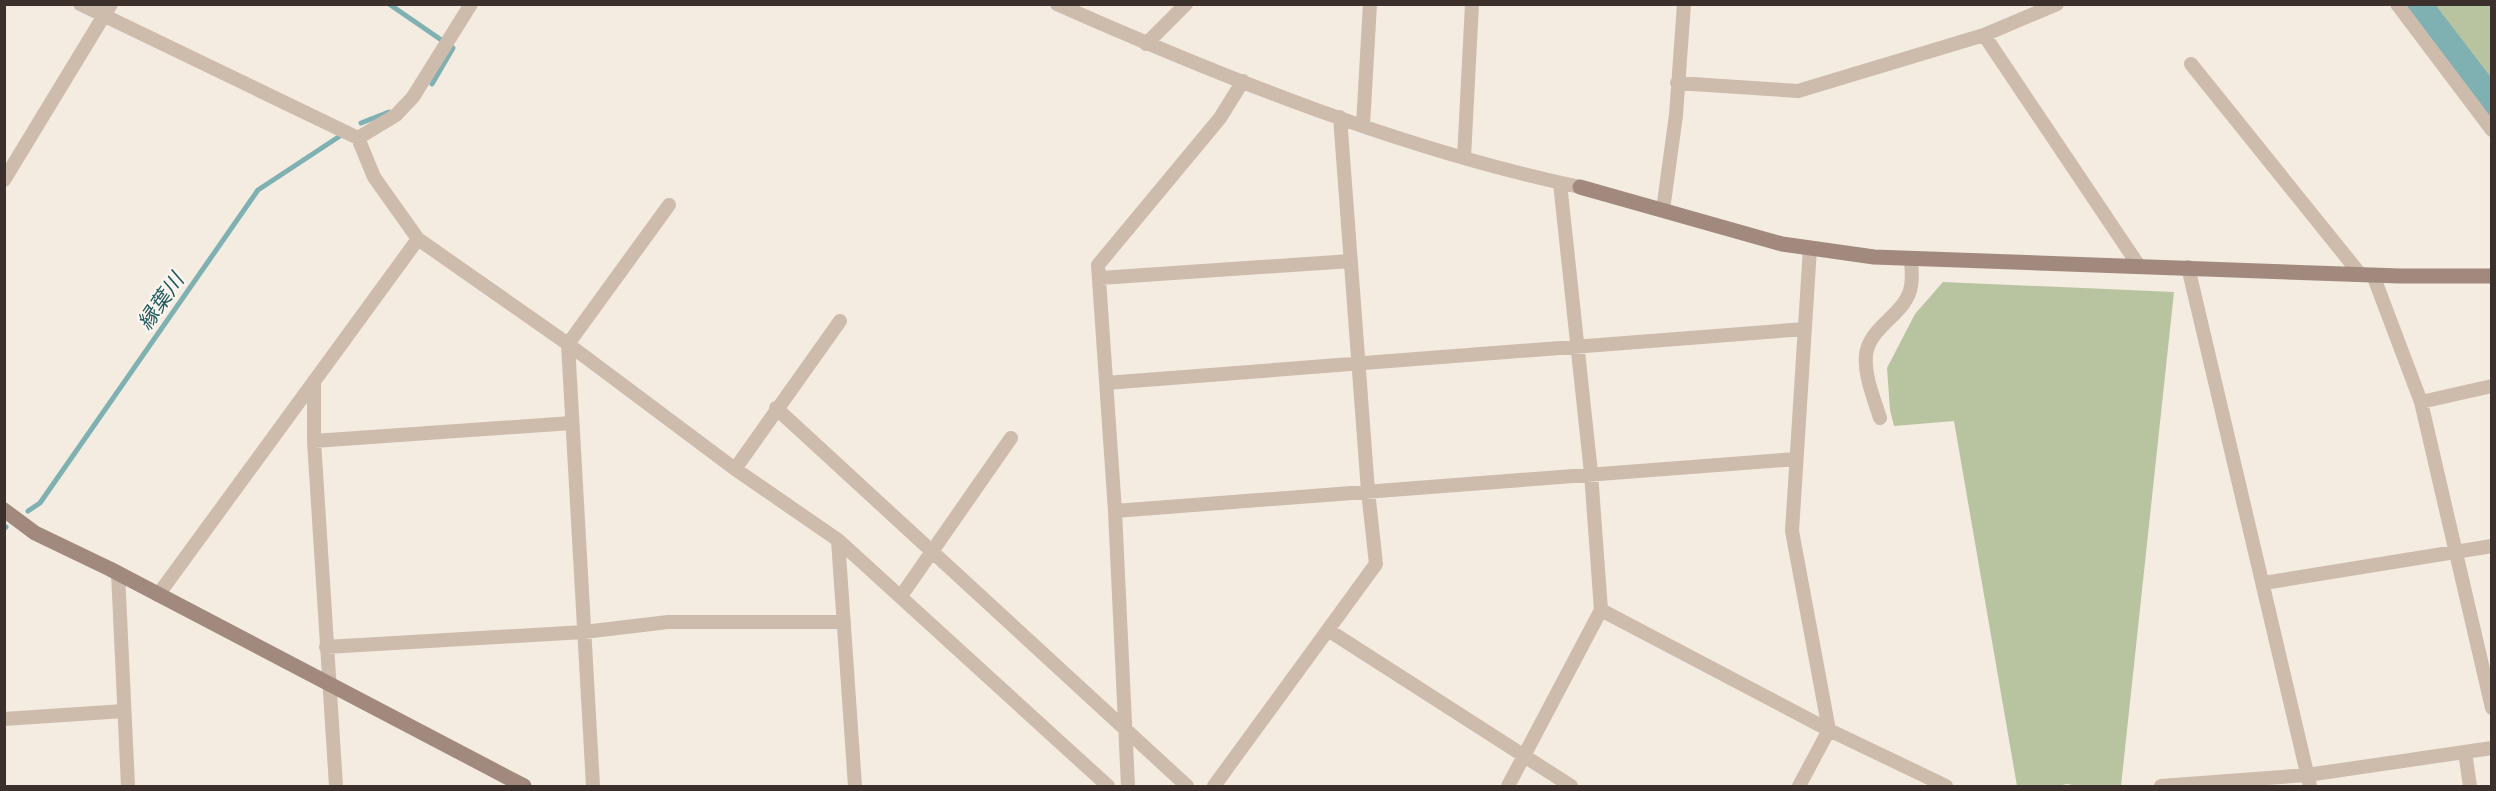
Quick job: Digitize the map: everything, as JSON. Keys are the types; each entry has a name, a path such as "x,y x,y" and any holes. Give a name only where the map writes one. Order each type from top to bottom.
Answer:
{"street":[{"path":"80,4 107,10 358,138 375,177 418,239 568,344 735,469 838,540 1108,786"},
{"path":"358,138 378,128 413,97 471,4"},
{"path":"1057,4 1146,44 1363,125 1464,158 1580,187 1782,244 1874,256 1911,258 2367,274 2492,276"},
{"path":"1146,44 1186,4"},
{"path":"1363,125 1370,4"},
{"path":"1464,158 1472,4"},
{"path":"1663,210 1676,115 1684,4"},
{"path":"1677,83 1798,91 1984,34 2058,4"},
{"path":"2397,4 2492,130"},
{"path":"4,180 107,10"},
{"path":"1984,34 2139,266"},
{"path":"2191,64 2367,274 2421,402 2492,708"},
{"path":"1128,786 1115,511 1098,264 1220,118 1242,81"},
{"path":"1214,786 1376,564 1368,491 1340,117"},
{"path":"1508,786 1601,610 1591,473 1560,183"},
{"path":"593,786 568,344 669,205"},
{"path":"158,595 418,239"},
{"path":"1799,786 1829,730 1792,531 1810,248"},
{"path":"1880,418 1866,372 1866,353 1874,337 1906,300 1911,286 1911,258"},
{"path":"1100,278 1351,261"},
{"path":"2188,267 2309,781"},
{"path":"735,469 776,408 840,321"},
{"path":"1106,382 1805,329"},
{"path":"314,381 314,441 336,786"},
{"path":"2421,402 2492,386"},
{"path":"776,408 1186,786"},
{"path":"314,441 572,423"},
{"path":"901,596 1011,438"},
{"path":"1115,511 1796,459"},
{"path":"4,510 35,533 118,573 524,786"},
{"path":"838,540 855,786"},
{"path":"2264,583 2492,546"},
{"path":"118,573 128,786"},
{"path":"1601,610 1829,730 1946,786"},
{"path":"326,647 584,632 668,622 844,622"},
{"path":"1328,630 1571,786"},
{"path":"4,719 124,711"},
{"path":"2164,786 2309,781 2492,748"},
{"path":"2465,752 2470,786"}],"green space":[{"path":"2417,5 2491,5 2491,100"},
{"path":"1943,282 2174,292 2121,786 2067,784 2017,786 1954,421 1894,426 1890,410 1887,368 1915,314"}],"waterway":[{"path":"389,4 453,48 432,84"},
{"path":"2414,4 2492,106"},
{"name":"縁葉川","path":"361,123 389,112"},
{"name":"縁葉川","path":"28,511 40,503 258,190 343,134"}]}
